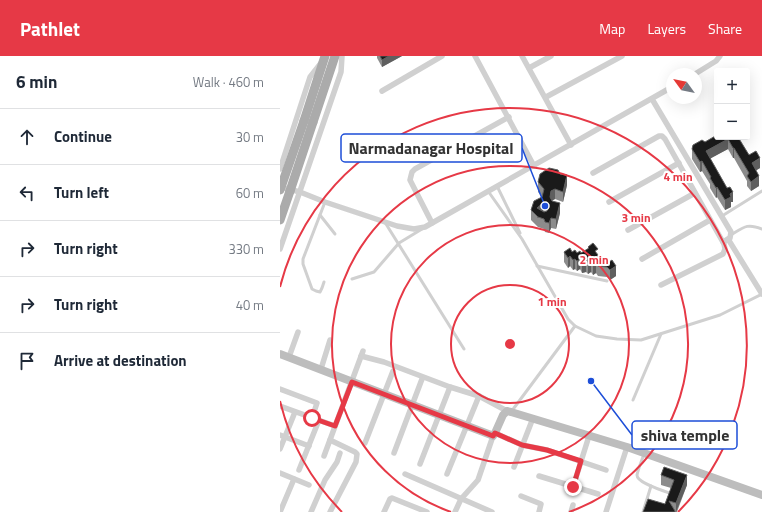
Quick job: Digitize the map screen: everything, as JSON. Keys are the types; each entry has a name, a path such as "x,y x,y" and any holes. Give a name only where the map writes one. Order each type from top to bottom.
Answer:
{"main road":[{"path":"280,190 335,56"},
{"path":"280,220 325,57"},
{"path":"280,354 467,426 494,434 503,415 509,411 627,447 762,495"}],"street":[{"path":"280,249 341,72 342,56"},
{"path":"382,91 442,56"},
{"path":"475,56 534,166"},
{"path":"522,56 546,97 571,145"},
{"path":"530,68 551,56"},
{"path":"546,97 622,56"},
{"path":"702,69 716,61 720,56"},
{"path":"280,169 311,75 325,57"},
{"path":"280,187 300,192 385,222 414,229 425,227 666,91"},
{"path":"652,99 731,232 727,239 723,254 661,285"},
{"path":"432,223 410,180 412,172 509,117"},
{"path":"593,173 659,136 662,136 679,163 710,220 727,239 762,294"},
{"path":"609,202 679,163"},
{"path":"628,230 695,193"},
{"path":"642,259 710,220"},
{"path":"289,357 298,332"},
{"path":"321,370 330,340"},
{"path":"324,456 362,353 450,387 479,396 509,411"},
{"path":"365,443 393,371"},
{"path":"394,453 422,379"},
{"path":"420,464 450,387"},
{"path":"280,389 317,402 312,418"},
{"path":"447,474 479,396"},
{"path":"280,406 335,426"},
{"path":"280,449 282,436 295,412"},
{"path":"514,467 533,418"},
{"path":"299,470 319,420"},
{"path":"455,512 461,499 478,480 494,434 522,445 547,450 606,470"},
{"path":"282,436 308,446"},
{"path":"573,487 589,436"},
{"path":"330,440 357,454 356,462 330,512"},
{"path":"606,512 627,447"},
{"path":"311,512 325,480 335,466 340,453"},
{"path":"280,473 309,485"},
{"path":"405,474 492,512"},
{"path":"539,476 598,494"},
{"path":"280,512 294,479"},
{"path":"521,496 541,504 539,512"},
{"path":"384,512 390,499 392,498 427,512"},
{"path":"571,512 573,506"}],"lane":[{"path":"497,186 522,239 561,308 575,326 596,336 641,340 720,314 762,294"},
{"path":"488,191 522,239"},
{"path":"722,216 762,191"},
{"path":"324,282 320,292 312,289 303,264 306,250 325,202"},
{"path":"320,215 335,234"},
{"path":"385,222 464,349"},
{"path":"727,239 746,226 754,226 762,229"},
{"path":"352,279 374,272 399,243 425,227"},
{"path":"537,266 606,281"},
{"path":"509,411 575,326"},
{"path":"633,400 661,334"},
{"path":"644,453 637,475 638,478 642,482 669,493"},
{"path":"643,512 651,486"}],"building":[{"path":"380,56 389,56 382,60"},
{"path":"714,137 714,140 726,140 706,151 727,188 730,187 733,192 730,194 731,197 725,200 710,178 711,177 702,161 700,162 692,149 693,145 702,140 705,142"},
{"path":"729,140 740,140 749,155 756,151 760,158 752,163 759,176 751,182 747,176 749,173"},
{"path":"549,168 558,170 560,174 567,175 563,192 555,189 551,191 550,197 552,201 560,203 556,219 551,218 549,223 538,217 531,210 534,201 542,197 544,189 538,182 540,174","holes":["543,203 549,204 547,211 544,212 537,208"]},
{"path":"593,243 598,249 595,251 600,258 603,260 606,258 609,262 612,260 616,266 610,270 607,267 598,266 596,263 593,265 591,262 588,264 586,262 582,263 580,259 577,261 575,259 573,260 570,256 568,258 564,252 570,248 572,252 575,250 577,253 580,251 581,253 589,248 588,247"},
{"path":"664,467 687,475 676,503 669,501 675,512 643,512 648,499 665,504 674,480 661,475"}],"place":[{"name":"Narmadanagar Hospital","path":"545,206"},
{"name":"shiva temple","path":"591,381"}],"route":[{"path":"312,418 335,426 352,382 493,436 495,433 522,445 547,450 581,461 573,487"}]}
